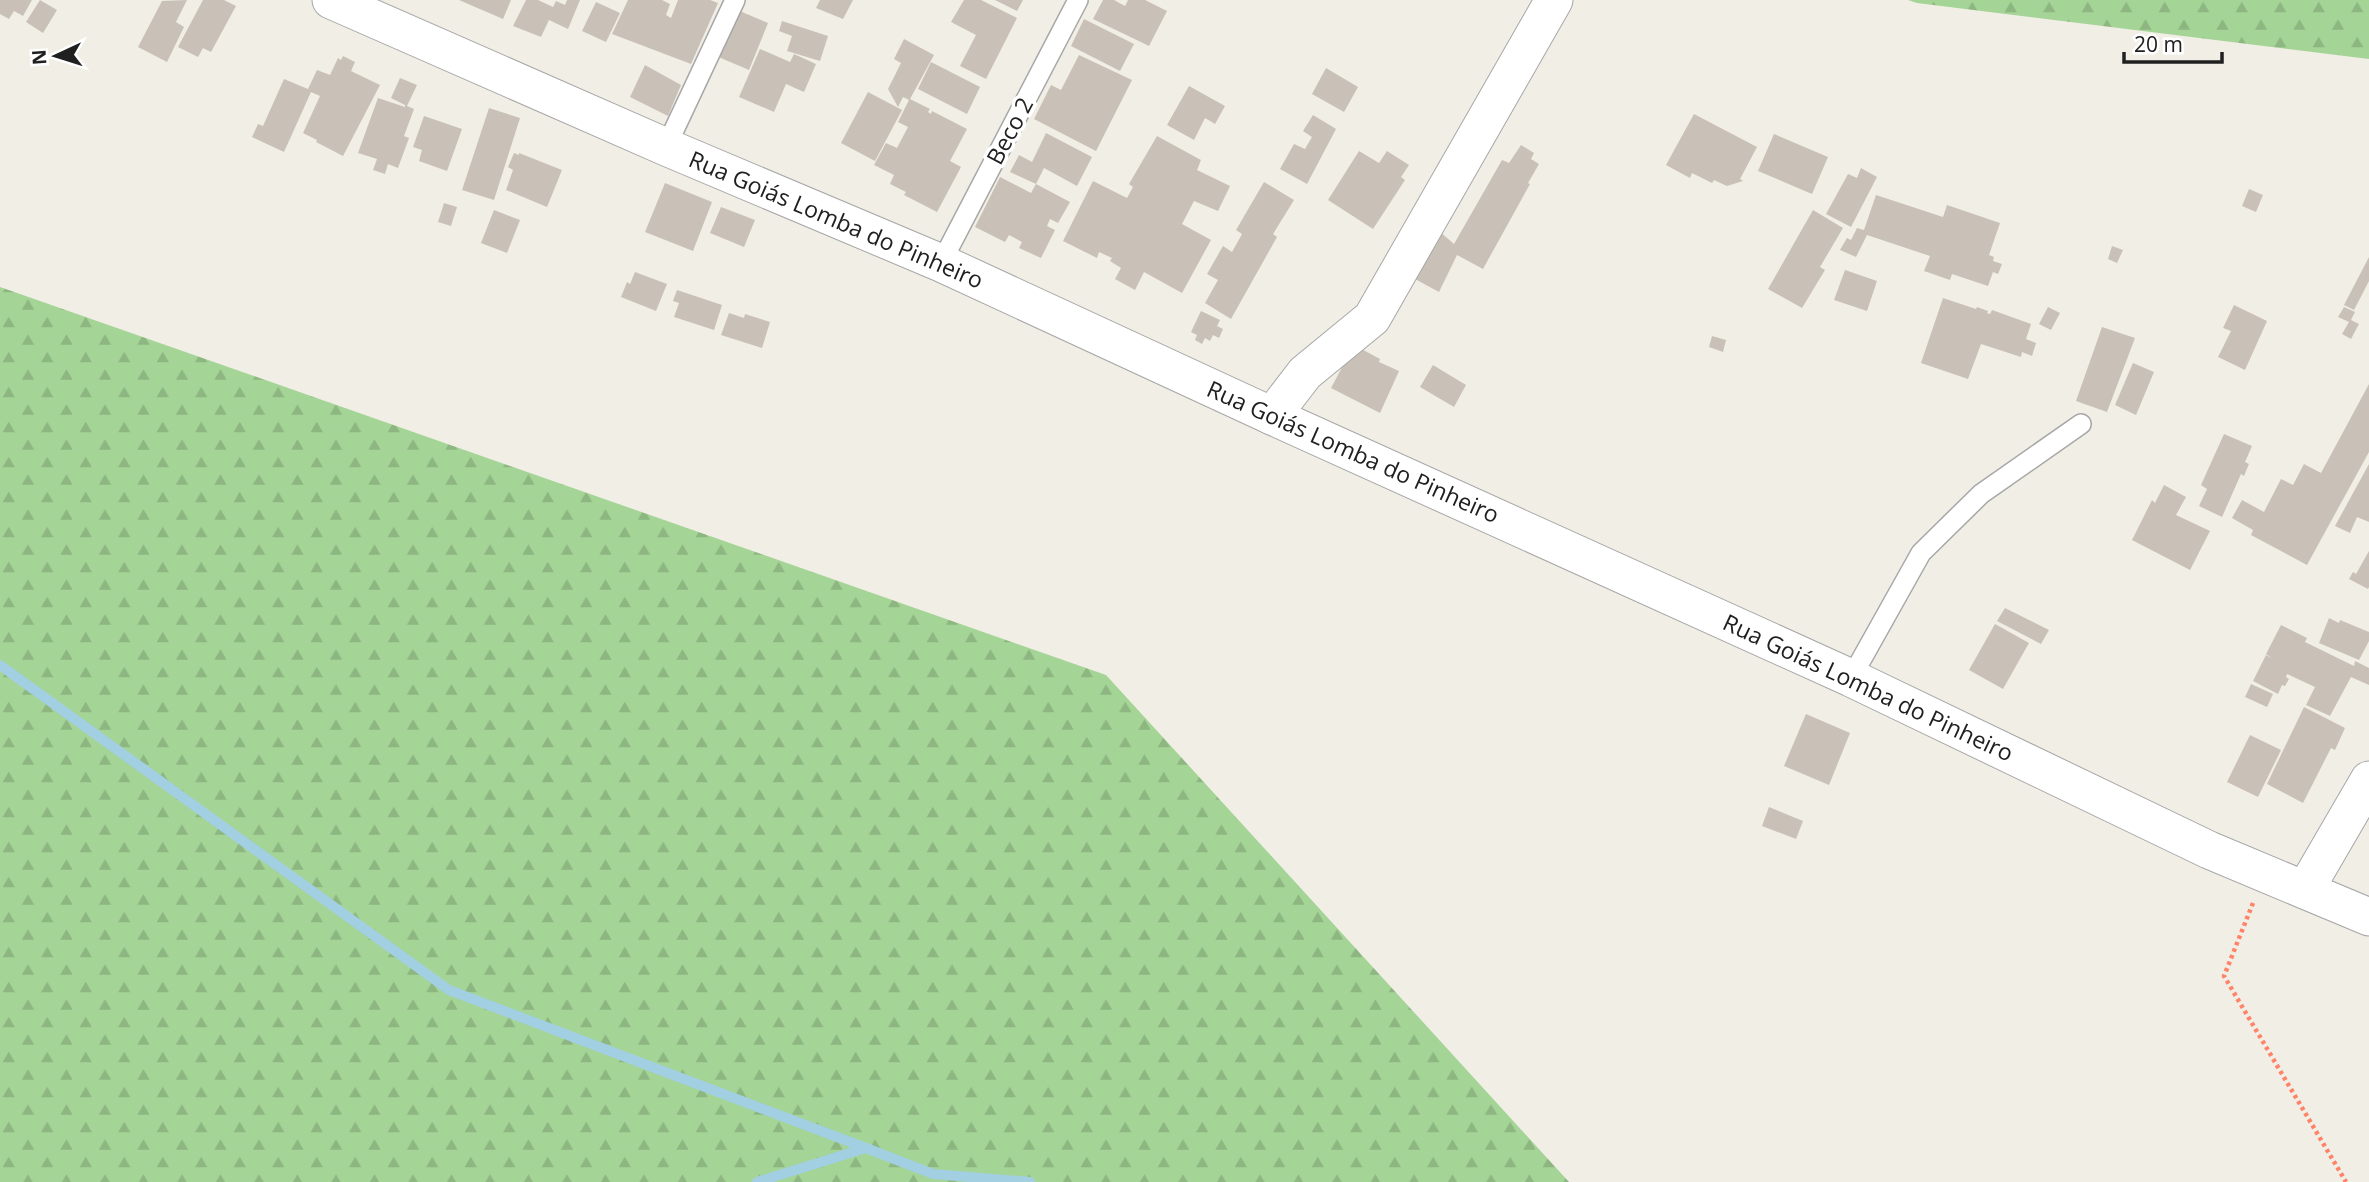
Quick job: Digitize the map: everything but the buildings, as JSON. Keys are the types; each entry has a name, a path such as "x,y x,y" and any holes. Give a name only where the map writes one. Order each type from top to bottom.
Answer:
{"street":[{"name":"Rua Goiás Lomba do Pinheiro","path":"331,0 666,147 941,263 1852,678 2209,850 2369,917"},
{"path":"1272,416 1305,373 1372,318 1554,0"},
{"path":"2305,890 2369,780"}],"lane":[{"path":"666,147 735,0"},
{"name":"Beco 2","path":"941,263 1078,0"},
{"path":"1852,678 1921,553 1981,494 2081,424"}],"path":[{"path":"2265,873 2224,976 2346,1182"}],"green space":[{"path":"1908,0 2369,0 2369,59 1917,3"},
{"path":"0,287 1106,675 1569,1182 0,1182"}],"waterway":[{"path":"0,665 449,990 866,1148"},
{"path":"757,1182 866,1148 933,1174 1030,1182"}]}
